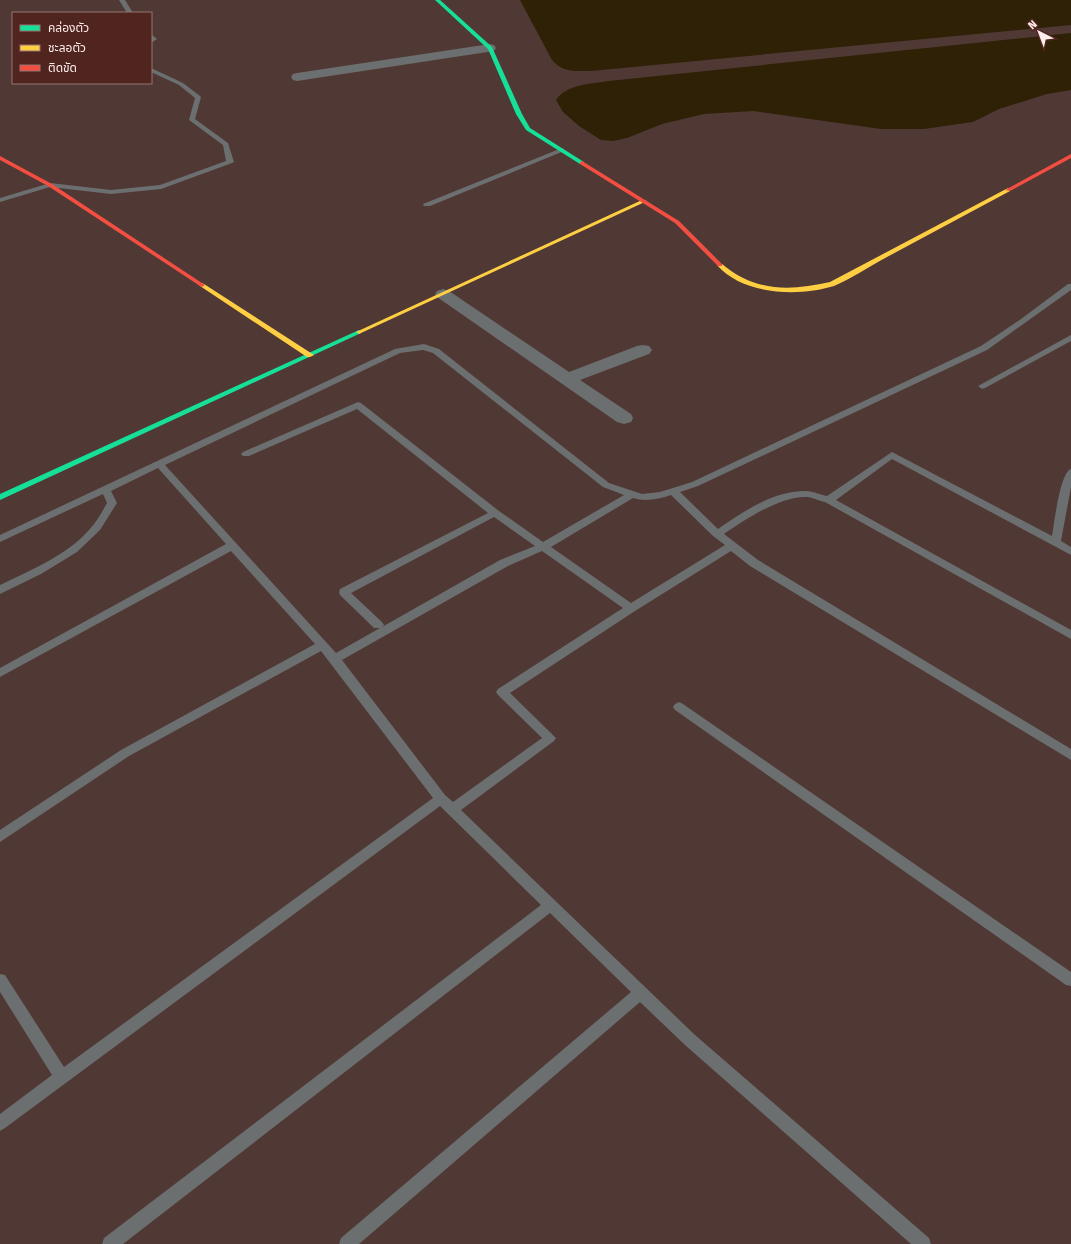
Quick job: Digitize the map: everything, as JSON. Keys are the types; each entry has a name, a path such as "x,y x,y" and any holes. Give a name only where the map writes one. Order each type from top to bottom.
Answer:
{"street":[{"path":"437,0 490,48 519,114 528,129 677,222 723,268 742,280 774,289 802,290 832,284 1071,156"},
{"path":"297,76 490,48"},
{"path":"0,158 50,186 310,355"},
{"path":"0,497 644,201"},
{"path":"442,294 624,418"},
{"path":"567,379 643,350"}],"lane":[{"path":"122,0 129,12"},
{"path":"0,200 50,186 111,192 161,187 230,162 226,144 192,120 198,97 181,84 152,70"},
{"path":"427,204 562,150"},
{"path":"0,209 21,195"},
{"path":"0,539 398,350 424,347 436,351 606,485 641,497 662,495 695,484 984,348 1024,321 1071,286"},
{"path":"982,386 1071,338"},
{"path":"246,454 358,405 495,513 631,608"},
{"path":"829,500 892,455 1071,551"},
{"path":"159,464 335,659 441,799 690,1040 916,1242"},
{"path":"1056,543 1066,487 1071,472"},
{"path":"0,590 42,569 72,550 93,532 102,521 112,502 105,489"},
{"path":"673,491 717,534 754,563 1071,755"},
{"path":"335,659 504,563 543,547 632,494"},
{"path":"717,534 751,511 782,498 807,494 829,500 1071,635"},
{"path":"378,625 344,592 495,513"},
{"path":"0,673 233,546"},
{"path":"452,810 550,738 502,692 631,608 731,546"},
{"path":"0,838 125,753 323,645"},
{"path":"678,707 1071,980"},
{"path":"0,1123 441,799"},
{"path":"110,1244 551,905"},
{"path":"0,980 62,1077"},
{"path":"347,1244 641,992"}],"shaded area":[{"path":"520,0 1071,0 1071,25 591,71 575,71 565,69 552,60"},
{"path":"1071,33 1071,90 1047,94 999,109 973,122 924,129 881,129 753,111 704,114 662,124 627,138 613,141 601,140 579,126 563,112 556,100 566,91 573,88 587,84 609,81"}],"traffic: fast":[{"path":"437,0 490,48 519,114 528,129 582,163"},
{"path":"0,497 359,332"}],"traffic: slow":[{"path":"720,265 737,278 758,286 780,290 801,290 832,284 1008,190"},
{"path":"359,332 644,201"},
{"path":"202,285 310,355"}],"traffic: jam":[{"path":"1008,190 1071,156"},
{"path":"0,158 50,185 202,285"},
{"path":"582,163 677,222 720,265"}]}
